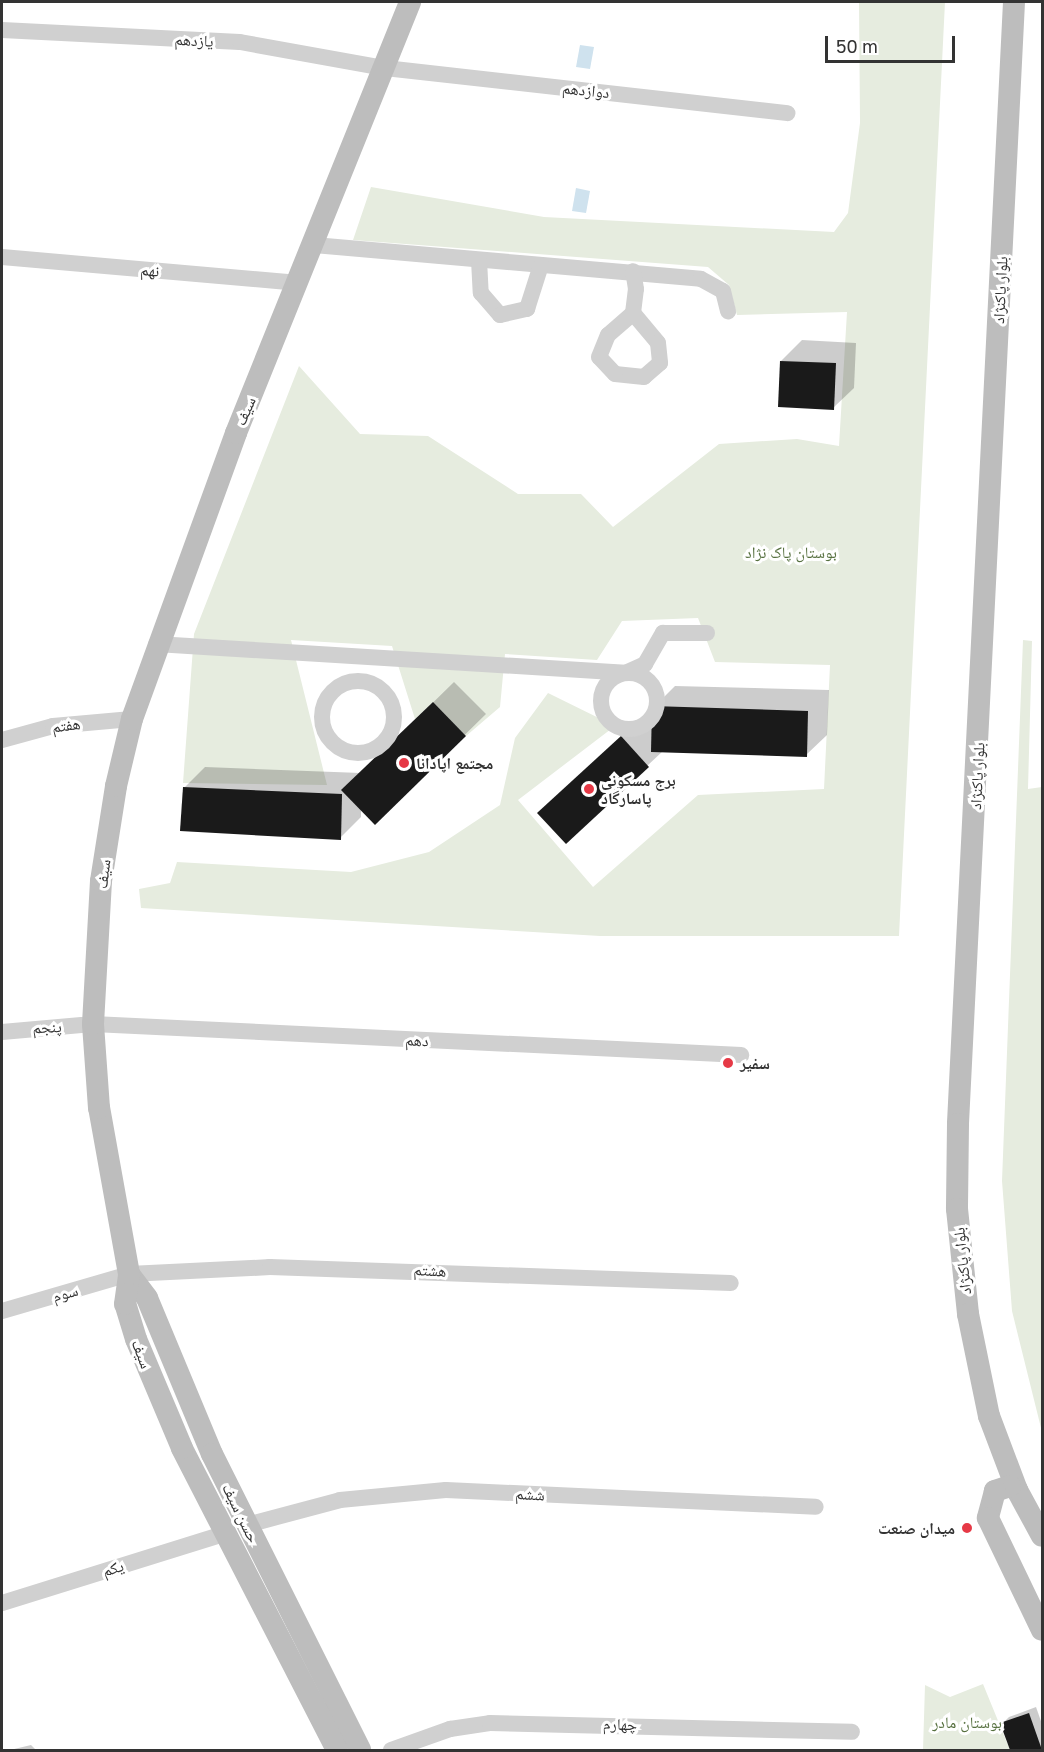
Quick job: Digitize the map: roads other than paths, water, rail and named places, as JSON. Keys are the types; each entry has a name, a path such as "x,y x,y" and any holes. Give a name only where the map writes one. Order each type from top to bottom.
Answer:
{"street":[{"name":"سیف","path":"337,1750 224,1534 173,1429 136,1339 125,1304 129,1274 105,1150 93,1024 101,881 116,786 132,718 156,644 236,433 314,245 410,2"},
{"name":"بلوار پاکنژاد","path":"1014,2 958,1124 957,1209 968,1314 989,1416 1017,1490 1042,1536"},
{"name":"یازدهم","path":"2,30 240,42 384,68"},
{"name":"دوازدهم","path":"384,68 787,112"},
{"path":"314,245 633,271 701,279 716,285 728,298 728,311"},
{"name":"نهم","path":"2,257 299,282"},
{"path":"479,260 481,293 500,315 527,309 541,265"},
{"path":"633,271 636,289 633,313"},
{"path":"156,644 327,657 625,673 645,664 663,633 707,633"},
{"path":"327,657 339,687"},
{"path":"363,681 385,692 395,715 393,728 380,746 358,753 336,746 328,738 323,727 324,705 339,687 363,681"},
{"name":"هفتم","path":"2,740 53,726 132,718"},
{"name":"پنجم","path":"2,1032 93,1024"},
{"name":"دهم","path":"93,1024 741,1055"},
{"name":"هشتم","path":"129,1274 270,1267 392,1268 731,1283"},
{"name":"سوم","path":"2,1311 129,1274"},
{"name":"حسن سیف","path":"129,1274 147,1298 181,1387 247,1526 360,1750"},
{"path":"1017,1490 1010,1486 995,1491 988,1518 1042,1630"},
{"name":"ششم","path":"247,1526 340,1500 446,1490 816,1507"},
{"path":"224,1534 247,1526"},
{"name":"یکم","path":"2,1603 224,1534"},
{"name":"چهارم","path":"391,1750 450,1730 490,1723 852,1732"}],"water":[{"path":"580,45 594,47 590,69 576,67"},
{"path":"576,188 590,191 586,213 572,211"}],"place":[{"name":"مجتمع اپادانا","path":"404,763"},
{"name":"برج مسکونی پاسارگاد","path":"589,789"},
{"name":"سفیر","path":"728,1063"},
{"name":"میدان صنعت","path":"967,1528"}],"park label":[{"name":"بوستان پاک نژاد","path":"791,552"},
{"name":"بوستان مادر","path":"967,1722"}]}
